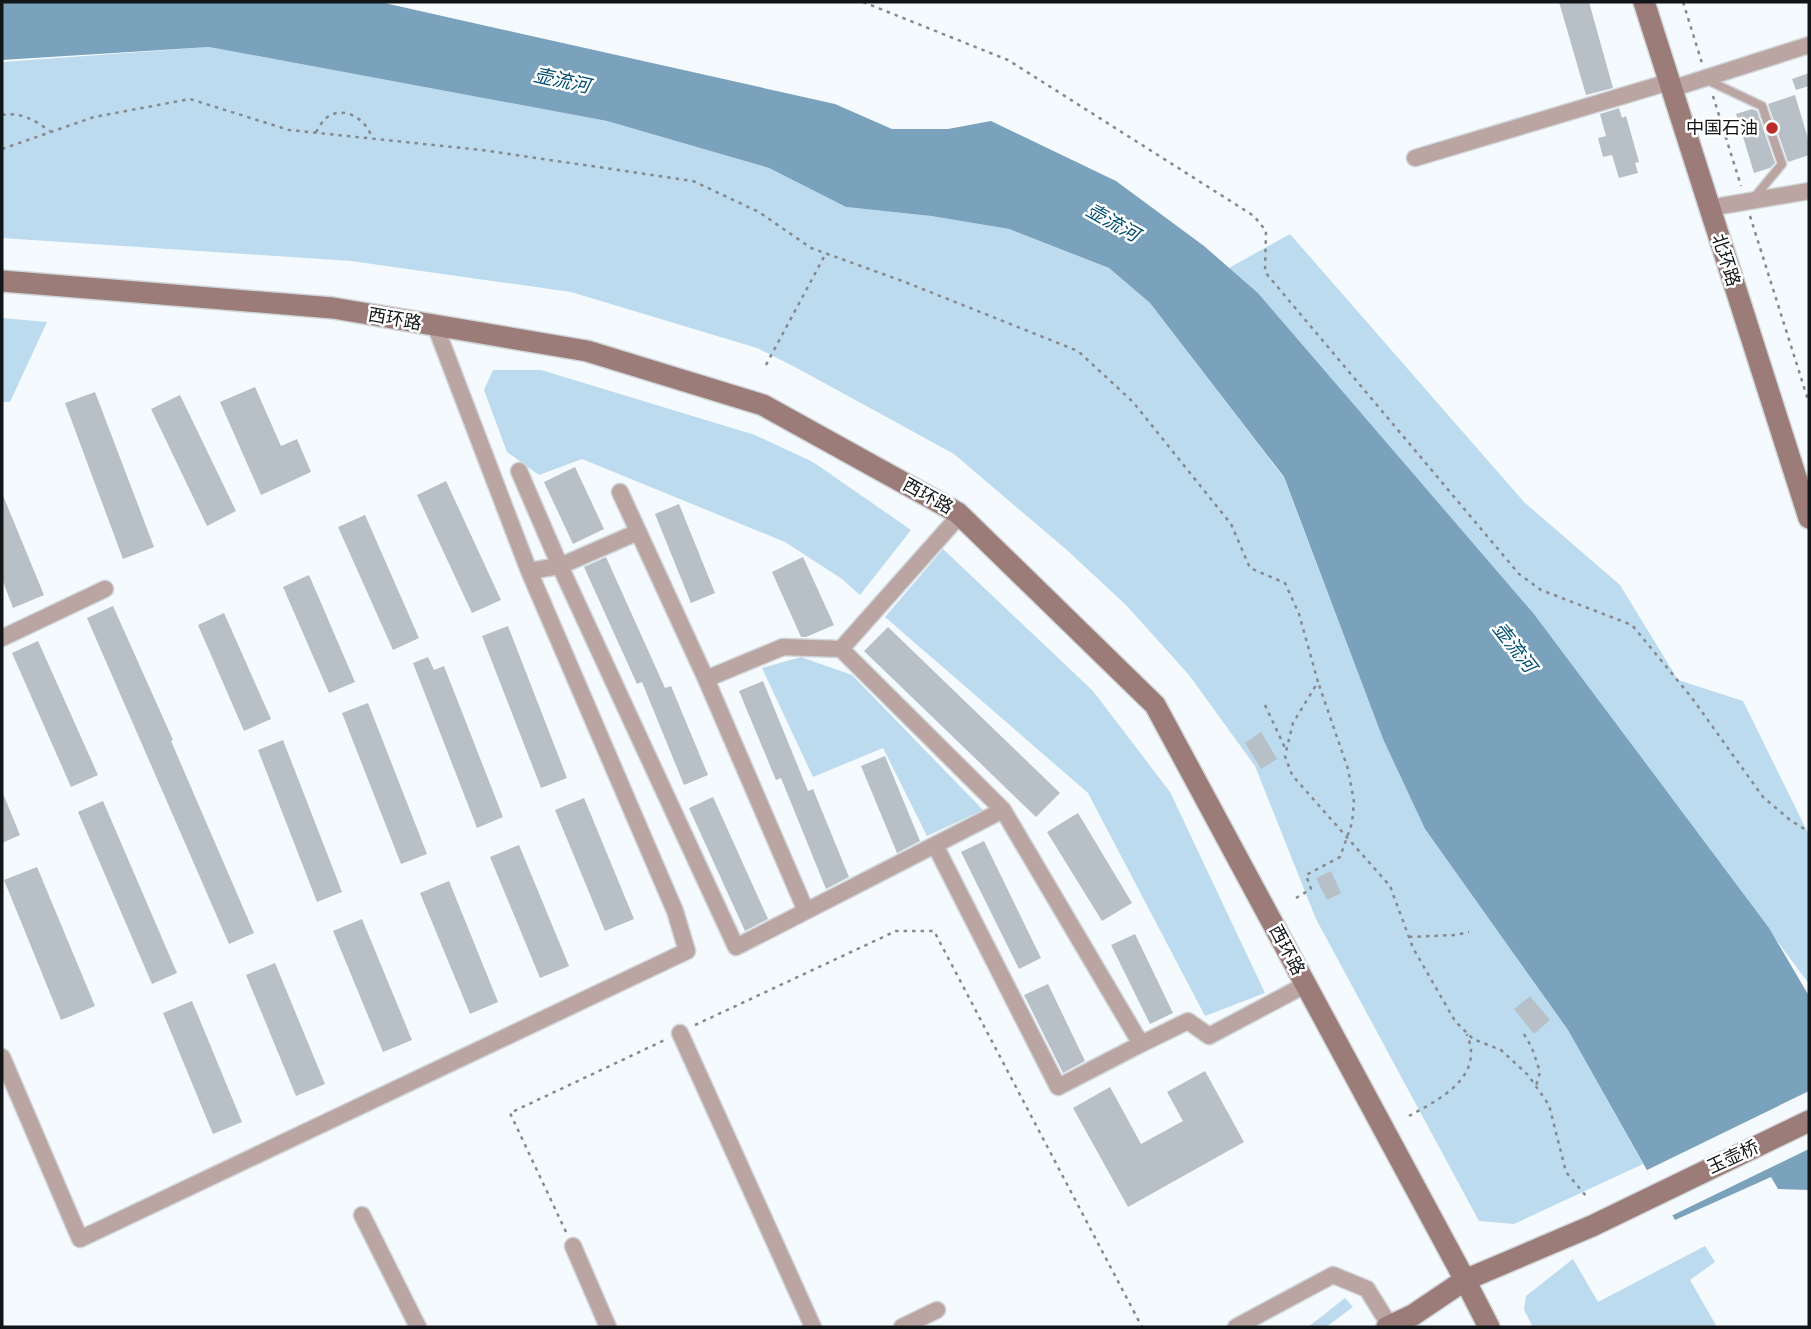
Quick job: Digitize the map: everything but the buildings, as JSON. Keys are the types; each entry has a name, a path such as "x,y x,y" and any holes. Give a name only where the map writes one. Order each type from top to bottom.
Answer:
{"main road":[{"name":"北环路","path":"1644,2 1809,518"},
{"name":"西环路","path":"2,281 333,308 587,351 763,405 960,515 1155,705 1489,1327"},
{"name":"玉壶桥","path":"1465,1280 1592,1226 1809,1121"},
{"path":"1389,1327 1413,1315 1465,1280"}],"street":[{"path":"1415,158 1670,86 1704,79 1809,45"},
{"path":"1709,208 1809,191"},
{"path":"2,1057 80,1239 687,951 675,911 529,571 435,326"},
{"path":"520,471 560,566 736,947 1003,810"},
{"path":"620,492 706,679 806,911"},
{"path":"841,649 960,515"},
{"path":"529,571 560,566 638,531"},
{"path":"2,638 105,589"},
{"path":"706,679 783,647 841,649 1003,810 1141,1044"},
{"path":"935,845 1058,1087 1188,1021 1209,1036 1306,985"},
{"path":"680,1032 813,1327"},
{"path":"362,1215 418,1327"},
{"path":"573,1246 608,1327"},
{"path":"1236,1327 1333,1275 1367,1289 1389,1327"},
{"path":"902,1327 937,1310"}],"lane":[{"path":"1704,79 1762,106 1782,164 1751,201"}],"path":[{"path":"863,2 1008,60 1254,215 1266,231 1265,272 1519,574 1541,590 1632,625 1692,698 1763,797 1809,832"},
{"path":"2,149 94,117 190,99 289,130 482,150 693,181 759,212 811,248 905,282 1078,351 1133,402 1231,524 1250,568 1285,583 1299,614 1318,682 1348,769 1354,802 1352,822 1340,857 1306,875 1311,889 1296,898"},
{"path":"316,132 326,118 342,112 357,116 370,131 372,138"},
{"path":"2,115 30,118 51,132"},
{"path":"766,365 826,253"},
{"path":"1318,682 1293,723 1285,756 1292,775 1390,886 1413,948 1455,1021 1474,1039 1501,1050 1536,1086 1549,1105 1566,1172 1586,1196"},
{"path":"1265,705 1286,750"},
{"path":"573,1246 510,1113 895,931 934,931 1142,1327"},
{"path":"1409,937 1469,932"},
{"path":"1409,1116 1452,1091 1467,1070 1471,1052 1467,1032"},
{"path":"1524,1034 1540,1072 1536,1086"}],"shaded area":[{"path":"209,47 607,121 769,168 846,207 931,216 1009,229 1109,268 1150,303 1284,478 1383,739 1425,829 1568,1030 1643,1164 1514,1224 1479,1221 1316,919 1255,766 1189,675 1127,606 1068,551 954,454 757,348 571,292 351,261 2,238 2,62"},
{"path":"1290,234 1524,502 1620,585 1678,680 1743,701 1809,835 1809,984 1534,614 1258,293 1229,268"},
{"path":"2,318 47,322 10,402 2,402"},
{"path":"493,370 541,370 755,435 813,462 911,530 860,595 842,579 785,542 582,459 539,475 507,452 484,390"},
{"path":"943,549 1093,691 1170,792 1265,993 1205,1016 1088,793 885,617"},
{"path":"801,657 852,675 983,810 927,836 883,748 813,777 762,668"},
{"path":"1705,1246 1715,1262 1690,1280 1717,1327 1533,1327 1524,1310 1526,1296 1573,1259 1598,1302"},
{"path":"1345,1298 1353,1307 1326,1327 1308,1327"}],"water":[{"name":"壶流河","path":"2,2 380,2 835,104 892,129 948,129 991,121 1116,181 1204,246 1258,293 1534,614 1769,928 1809,996 1809,1190 1778,1189 1771,1177 1675,1220 1568,1030 1425,829 1383,739 1284,477 1150,303 1109,268 1009,229 931,216 846,207 769,168 607,121 209,47 2,60"}],"pier":[{"path":"1809,1091 1809,1149 1669,1217 1647,1170"}],"place":[{"name":"中国石油","path":"1772,128"}]}
